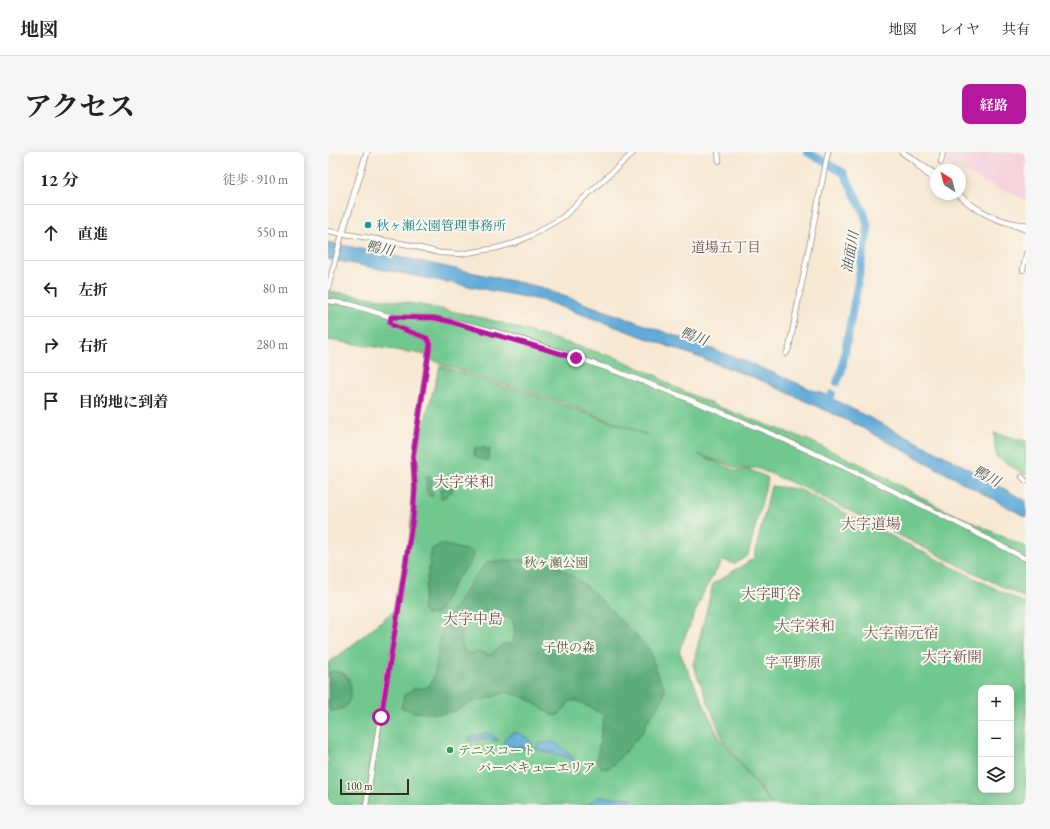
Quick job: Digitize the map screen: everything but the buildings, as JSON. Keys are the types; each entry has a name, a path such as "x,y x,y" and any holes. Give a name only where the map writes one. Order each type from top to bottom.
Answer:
{"street":[{"path":"328,288 342,234 367,152"},
{"path":"328,231 405,244 440,253 461,254 514,243 532,235 571,211 594,186 634,152"},
{"path":"718,152 719,161"},
{"path":"786,354 789,348 828,152"},
{"path":"902,152 930,170"},
{"path":"940,162 944,152"},
{"path":"918,161 918,166 930,177"},
{"path":"966,200 983,212 1026,230"},
{"path":"1010,223 1026,225"},
{"path":"1022,270 1026,254"},
{"path":"328,301 349,304 391,317 434,318 480,329 570,356 679,395 798,445 876,482 1026,559"},
{"path":"366,805 413,518 415,488 413,456 430,344 427,338 394,326 390,323 391,317"},
{"path":"1022,477 1026,481"}],"shaded area":[{"path":"946,152 1026,152 1026,200 966,173 966,164 946,164 943,161"}],"green space":[{"name":"秋ヶ瀬公園","path":"328,291 427,306 488,319 617,358 657,376 670,385 719,407 808,440 868,468 941,508 1026,547 1026,596 1025,598 802,487 757,468 736,468 698,454 736,471 748,469 768,478 748,555 735,564 723,560 705,589 679,651 719,737 772,805 328,805 328,663 347,650 399,607 410,540 415,455 440,366 554,402 647,435 560,402 440,364 422,354 328,340"},
{"path":"994,433 1026,441 1026,475 996,457"},
{"path":"475,447 490,449 489,461 477,458 474,454"},
{"path":"450,474 455,474 453,489 448,495 441,498 440,489 449,488"},
{"path":"427,475 431,476 433,479 430,489 434,495 432,497 429,496 426,489"},
{"path":"771,486 798,489 1026,604 1026,805 773,805 723,740 693,665 713,584 754,558"},
{"path":"441,544 473,552 471,562 456,580 437,614 426,615 422,609 432,549"},
{"name":"子供の森","path":"504,560 531,560 555,565 588,587 650,650 658,677 664,686 664,697 647,722 642,733 613,765 607,769 601,767 597,759 604,715 578,701 570,701 560,714 554,716 526,698 506,692 484,700 476,700 455,711 439,714 415,712 401,708 404,695 415,688 426,688 431,683 435,673 442,627 474,577 487,562","holes":["499,616 511,618 515,631 511,644 503,644 490,655 479,652 469,654 464,651 461,643 461,637 462,630 466,623 477,620 480,622"]},
{"path":"333,671 346,675 351,687 351,696 345,707 332,711 328,708 328,672"}],"water":[{"path":"328,242 536,286 745,361 825,395 958,463 1026,501 1026,517 859,426 758,379 545,301 328,259"},
{"path":"513,732 521,734 532,743 529,749 506,745 504,741 506,737"},
{"path":"486,733 491,734 499,741 485,739 469,741 469,738"},
{"path":"554,742 571,756 579,767 577,775 574,764 570,759 536,748 540,743"},
{"path":"597,797 633,799 623,805 588,805"}],"waterway":[{"name":"油面川","path":"807,152 844,173 864,213 868,228 841,373 837,382"},
{"name":"油面川","path":"827,404 832,394"}],"place":[{"name":"秋ヶ瀬公園管理事務所","path":"368,225"},
{"name":"テニスコート","path":"450,750"}],"district":[{"name":"道場五丁目","path":"726,247"},
{"name":"大字栄和","path":"464,481"},
{"name":"大字道場","path":"871,523"},
{"name":"大字町谷","path":"771,593"},
{"name":"大字中島","path":"473,618"},
{"name":"大字栄和","path":"805,625"},
{"name":"大字南元宿","path":"901,632"},
{"name":"大字新開","path":"952,656"},
{"name":"字平野原","path":"793,662"}],"route":[{"path":"381,717 413,518 415,501 413,456 430,344 430,340 427,338 415,335 392,325 390,323 391,317 434,318 486,330 576,358"}],"water label":[{"name":"鴨川","path":"380,248"},
{"name":"鴨川","path":"694,336"},
{"name":"鴨川","path":"987,476"}],"park label":[{"name":"バーベキューエリア","path":"537,767"}]}
